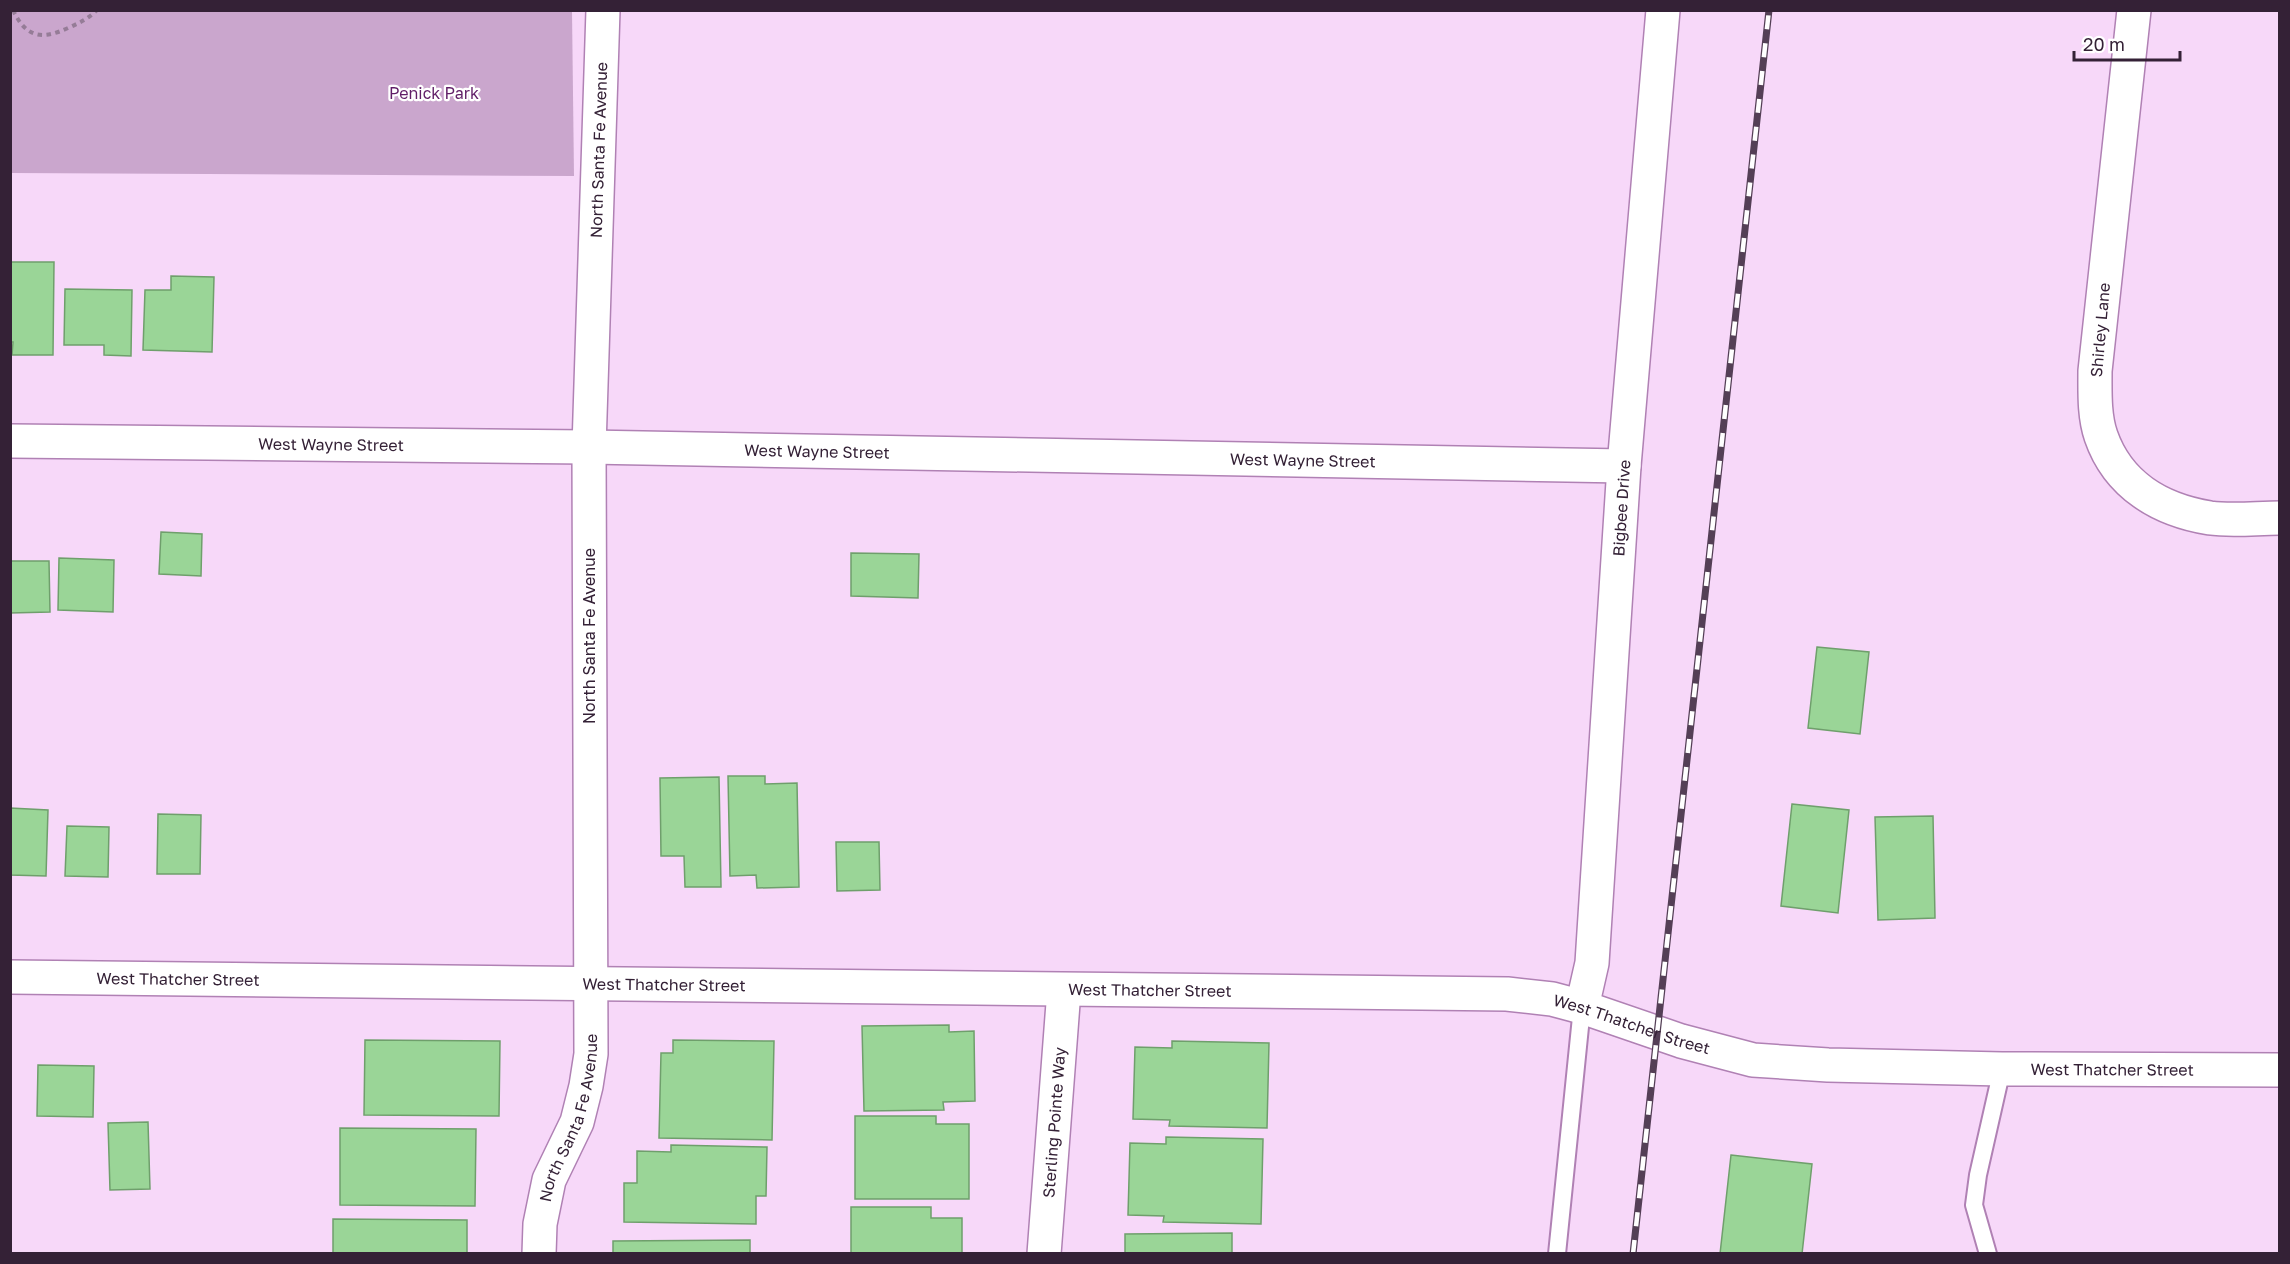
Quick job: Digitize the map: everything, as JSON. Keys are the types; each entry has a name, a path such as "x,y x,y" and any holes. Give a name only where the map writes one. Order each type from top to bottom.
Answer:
{"street":[{"name":"North Santa Fe Avenue","path":"539,1254 540,1224 549,1180 577,1122 591,1054 589,447 603,10"},
{"name":"Bigbee Drive","path":"1582,1007 1592,963 1624,466 1663,10"},
{"name":"Shirley Lane","path":"2134,10 2095,371 2095,403 2101,435 2113,463 2138,490 2171,508 2211,518 2280,518"},
{"name":"West Wayne Street","path":"10,441 589,447 1624,466"},
{"name":"West Thatcher Street","path":"10,977 1507,994 1551,999 1582,1007 1681,1041 1753,1060 1828,1065 2002,1069 2280,1070"},
{"name":"Sterling Pointe Way","path":"1044,1254 1064,990"}],"lane":[{"path":"1557,1254 1582,1007"},
{"path":"1988,1254 1974,1205 1978,1175 2002,1069"}],"path":[{"path":"13,10 19,24 33,35 52,36 87,20 97,10"}],"green space":[{"name":"Penick Park","path":"11,10 572,11 574,176 11,173"}],"building":[{"path":"10,262 54,262 53,355 12,355"},
{"path":"171,276 214,277 212,352 143,350 145,290 171,290"},
{"path":"65,289 132,290 131,356 104,355 104,345 64,345"},
{"path":"161,532 202,534 201,576 159,574"},
{"path":"851,553 919,554 918,598 851,596"},
{"path":"59,558 114,560 113,612 58,610"},
{"path":"10,561 49,561 50,612 10,613"},
{"path":"1817,647 1869,652 1860,734 1808,728"},
{"path":"728,776 765,776 765,784 797,783 799,887 757,888 756,875 730,876"},
{"path":"719,777 721,887 685,887 684,856 661,856 660,778"},
{"path":"1792,804 1849,810 1838,913 1781,906"},
{"path":"10,808 48,810 46,876 10,875"},
{"path":"158,814 201,815 200,874 157,874"},
{"path":"1933,816 1935,918 1878,920 1875,817"},
{"path":"67,826 109,827 108,877 65,876"},
{"path":"836,842 879,842 880,890 837,891"},
{"path":"949,1025 949,1032 974,1031 975,1101 943,1102 944,1110 864,1111 862,1026"},
{"path":"365,1040 500,1041 499,1116 364,1115"},
{"path":"673,1040 774,1041 772,1140 659,1138 661,1053 673,1053"},
{"path":"1172,1041 1269,1043 1267,1128 1169,1126 1170,1120 1133,1119 1135,1047 1172,1048"},
{"path":"38,1065 94,1066 93,1117 37,1116"},
{"path":"855,1116 936,1116 936,1124 969,1124 969,1199 855,1199"},
{"path":"148,1122 150,1189 110,1190 108,1123"},
{"path":"340,1128 476,1129 475,1206 340,1205"},
{"path":"1166,1137 1263,1139 1261,1224 1163,1222 1164,1216 1128,1215 1130,1143 1166,1144"},
{"path":"671,1145 767,1147 766,1196 756,1196 756,1224 624,1222 624,1183 637,1183 637,1151 671,1152"},
{"path":"1731,1155 1812,1164 1802,1254 1720,1254"},
{"path":"851,1207 931,1207 931,1218 962,1218 962,1254 851,1254"},
{"path":"333,1219 467,1220 467,1254 333,1254"},
{"path":"1232,1233 1232,1254 1125,1254 1125,1234"},
{"path":"750,1240 750,1254 613,1254 613,1241"}],"railway":[{"path":"1633,1254 1769,10"}]}
